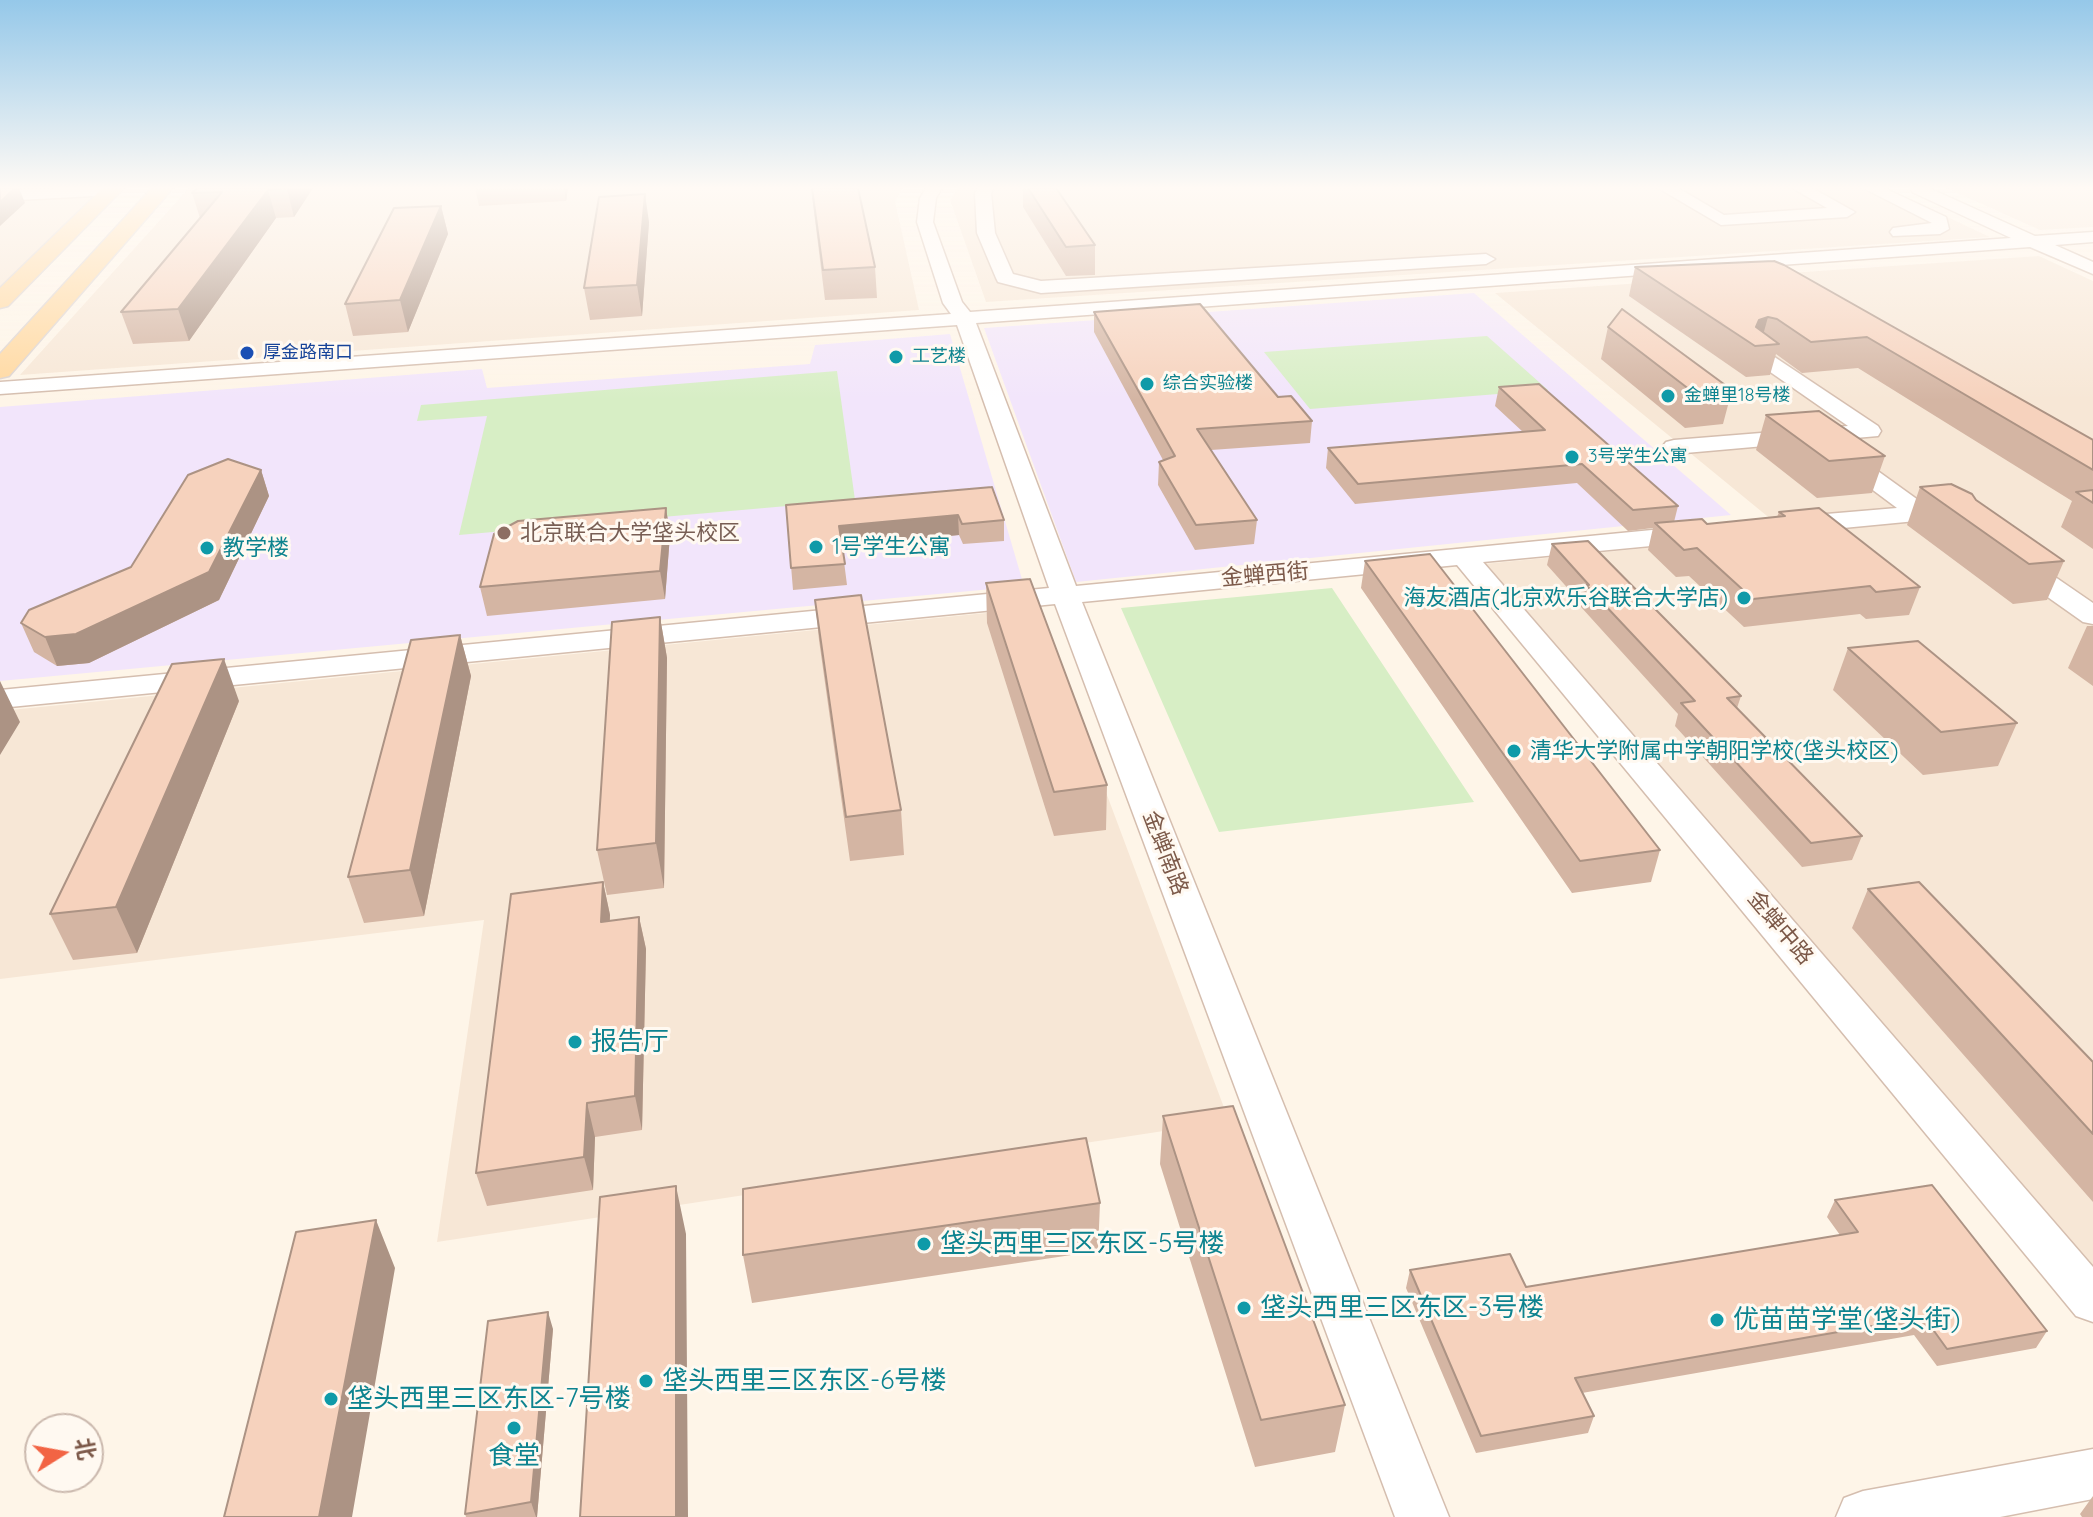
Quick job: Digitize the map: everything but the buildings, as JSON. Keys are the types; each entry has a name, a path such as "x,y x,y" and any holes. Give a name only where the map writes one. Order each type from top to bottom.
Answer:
{"main road":[{"path":"0,301 43,259"},
{"path":"0,370 100,259"}],"street":[{"name":"金蝉南路","path":"938,259 953,303 965,319 1065,594 1422,1517"},
{"path":"999,259 1005,278 1041,287 1485,259"},
{"path":"0,388 1789,259"},
{"path":"2071,259 2093,269"},
{"path":"1674,447 1870,431 1760,356"},
{"path":"1814,436 1920,513"},
{"path":"1766,527 1942,511 1961,523"},
{"name":"金蝉西街","path":"0,699 1718,532"},
{"path":"1996,548 2093,616"},
{"name":"金蝉中路","path":"1464,557 2093,1301"},
{"path":"1863,1517 2093,1474"}],"shaded area":[{"path":"0,259 31,259 0,289"},
{"path":"125,259 908,259 919,310 20,375"},
{"path":"971,259 1653,259 986,302"},
{"path":"1998,259 2045,259 2093,281 2093,1274 1484,564 1789,534 1495,293"},
{"path":"1474,293 1731,515 1076,582 984,328"},
{"name":"北京联合大学垡头校区","path":"950,334 1024,586 0,681 0,407 482,369 487,388 810,364 815,345"},
{"path":"1037,608 1229,1121 437,1242 484,920 0,979 0,711"}],"green space":[{"path":"1487,336 1548,390 1310,409 1264,352"},
{"path":"837,371 855,500 459,535 487,416 417,421 421,405"},
{"path":"1332,588 1474,802 1219,832 1121,608"}],"place":[{"name":"厚金路南口","path":"247,353"},
{"name":"工艺楼","path":"896,357"},
{"name":"综合实验楼","path":"1147,384"},
{"name":"金蝉里18号楼","path":"1668,396"},
{"name":"3号学生公寓","path":"1572,457"},
{"name":"北京联合大学垡头校区","path":"504,533"},
{"name":"1号学生公寓","path":"816,547"},
{"name":"教学楼","path":"207,548"},
{"name":"海友酒店(北京欢乐谷联合大学店)","path":"1744,598"},
{"name":"清华大学附属中学朝阳学校(垡头校区)","path":"1514,751"},
{"name":"报告厅","path":"575,1042"},
{"name":"垡头西里三区东区-5号楼","path":"924,1244"},
{"name":"垡头西里三区东区-3号楼","path":"1244,1308"},
{"name":"优苗苗学堂(垡头街)","path":"1717,1320"},
{"name":"垡头西里三区东区-6号楼","path":"646,1381"},
{"name":"垡头西里三区东区-7号楼","path":"331,1399"},
{"name":"食堂","path":"514,1428"}]}
